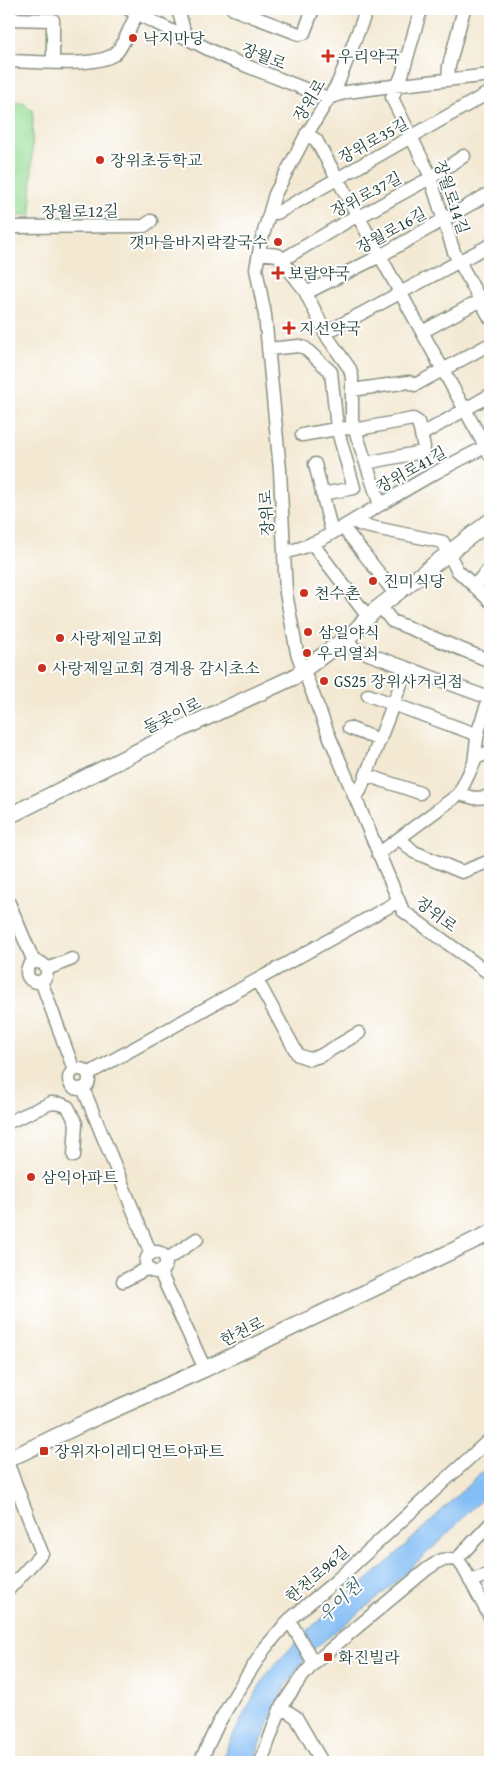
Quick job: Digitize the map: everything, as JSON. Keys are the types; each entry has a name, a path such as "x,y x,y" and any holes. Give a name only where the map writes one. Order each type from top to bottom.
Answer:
{"main road":[{"name":"돌곶이로","path":"9,816 186,727 294,677 345,638 380,606 490,521"},
{"name":"한천로","path":"9,1459 490,1233"}],"street":[{"path":"178,9 186,38"},
{"path":"233,9 299,34 304,32 313,9"},
{"name":"장위로","path":"367,9 338,83 306,134 275,194 256,269 265,315 280,470 286,593 297,653 354,796 403,911 489,968"},
{"path":"396,85 402,75 421,9"},
{"path":"448,78 449,66 464,9"},
{"path":"9,60 81,63 101,60 116,52 132,11"},
{"name":"장월로","path":"132,11 224,57 328,98"},
{"path":"9,19 53,20 53,62"},
{"path":"328,98 347,92 396,85 490,75"},
{"name":"장월로14길","path":"396,85 392,98 430,178 454,252 485,298 490,318"},
{"name":"장위로35길","path":"270,213 277,213 490,92"},
{"path":"306,134 316,140 465,410 489,449"},
{"name":"장위로37길","path":"282,260 351,219 359,217 430,178 464,156"},
{"name":"장월로16길","path":"306,293 380,256 490,193"},
{"name":"장월로12길","path":"9,227 144,226 151,221"},
{"path":"325,333 490,245"},
{"path":"260,253 278,255 282,260 306,293 325,333 350,369 352,421 380,505"},
{"path":"422,332 485,298"},
{"path":"352,390 409,382 415,386 490,344"},
{"path":"268,349 299,346 305,348 331,372 337,428 354,488 322,494"},
{"path":"421,435 490,395"},
{"path":"302,435 337,428 354,427 359,429 413,419 418,422 424,448 422,452 366,463"},
{"name":"장위로41길","path":"284,552 296,550 332,534 380,505 489,449"},
{"path":"314,464 332,534"},
{"path":"348,524 443,542 457,570 490,601"},
{"path":"348,524 396,595"},
{"path":"312,543 368,617"},
{"path":"474,586 490,568"},
{"path":"380,606 392,621 490,661"},
{"path":"345,638 355,649 490,697 478,735 474,764 459,794 378,854"},
{"path":"354,796 360,791 407,668"},
{"path":"368,695 478,735"},
{"path":"350,728 380,740"},
{"path":"475,756 481,756 490,751"},
{"path":"366,775 420,793"},
{"path":"459,794 474,798 490,797"},
{"path":"400,839 414,852 462,872 490,861"},
{"path":"88,1074 399,901"},
{"path":"9,903 34,962"},
{"path":"72,959 44,975 38,982 32,980 28,974 28,968 34,962 41,962 44,975 74,1070"},
{"path":"257,980 298,1055 310,1058 320,1056 358,1033"},
{"path":"74,1070 83,1070 88,1074"},
{"path":"74,1070 70,1075 70,1082 76,1089 83,1088 88,1084 88,1074"},
{"path":"83,1088 151,1254 160,1253 158,1267 205,1368"},
{"path":"9,1122 51,1103 68,1107 76,1123 74,1156"},
{"path":"123,1281 158,1267 197,1239"},
{"name":"한천로96길","path":"200,1762 235,1689 264,1648 317,1595 337,1580 490,1438"},
{"path":"9,1467 42,1553 9,1589"},
{"path":"261,1762 281,1707 311,1659 426,1568 441,1560 457,1559 490,1524"},
{"path":"457,1559 490,1617"},
{"path":"470,1581 490,1574"},
{"path":"290,1622 311,1659"},
{"path":"281,1707 296,1717 322,1762"}],"green space":[{"path":"9,102 23,102 33,111 31,215 9,215"}],"water":[{"path":"490,1464 490,1491 385,1592 311,1651 281,1693 253,1762 220,1762 247,1708 268,1672 307,1631 390,1560"}],"place":[{"name":"낙지마당","path":"133,38"},
{"name":"우리약국","path":"328,56"},
{"name":"장위초등학교","path":"100,160"},
{"name":"갯마을바지락칼국수","path":"278,242"},
{"name":"보람약국","path":"278,273"},
{"name":"지선약국","path":"289,328"},
{"name":"진미식당","path":"373,581"},
{"name":"천수촌","path":"304,593"},
{"name":"삼일야식","path":"308,632"},
{"name":"사랑제일교회","path":"60,638"},
{"name":"우리열쇠","path":"307,653"},
{"name":"사랑제일교회 경계용 감시초소","path":"42,668"},
{"name":"GS25 장위사거리점","path":"324,681"},
{"name":"삼익아파트","path":"31,1177"},
{"name":"장위자이레디언트아파트","path":"44,1451"},
{"name":"화진빌라","path":"328,1657"}],"water label":[{"name":"우이천","path":"340,1601"}]}
